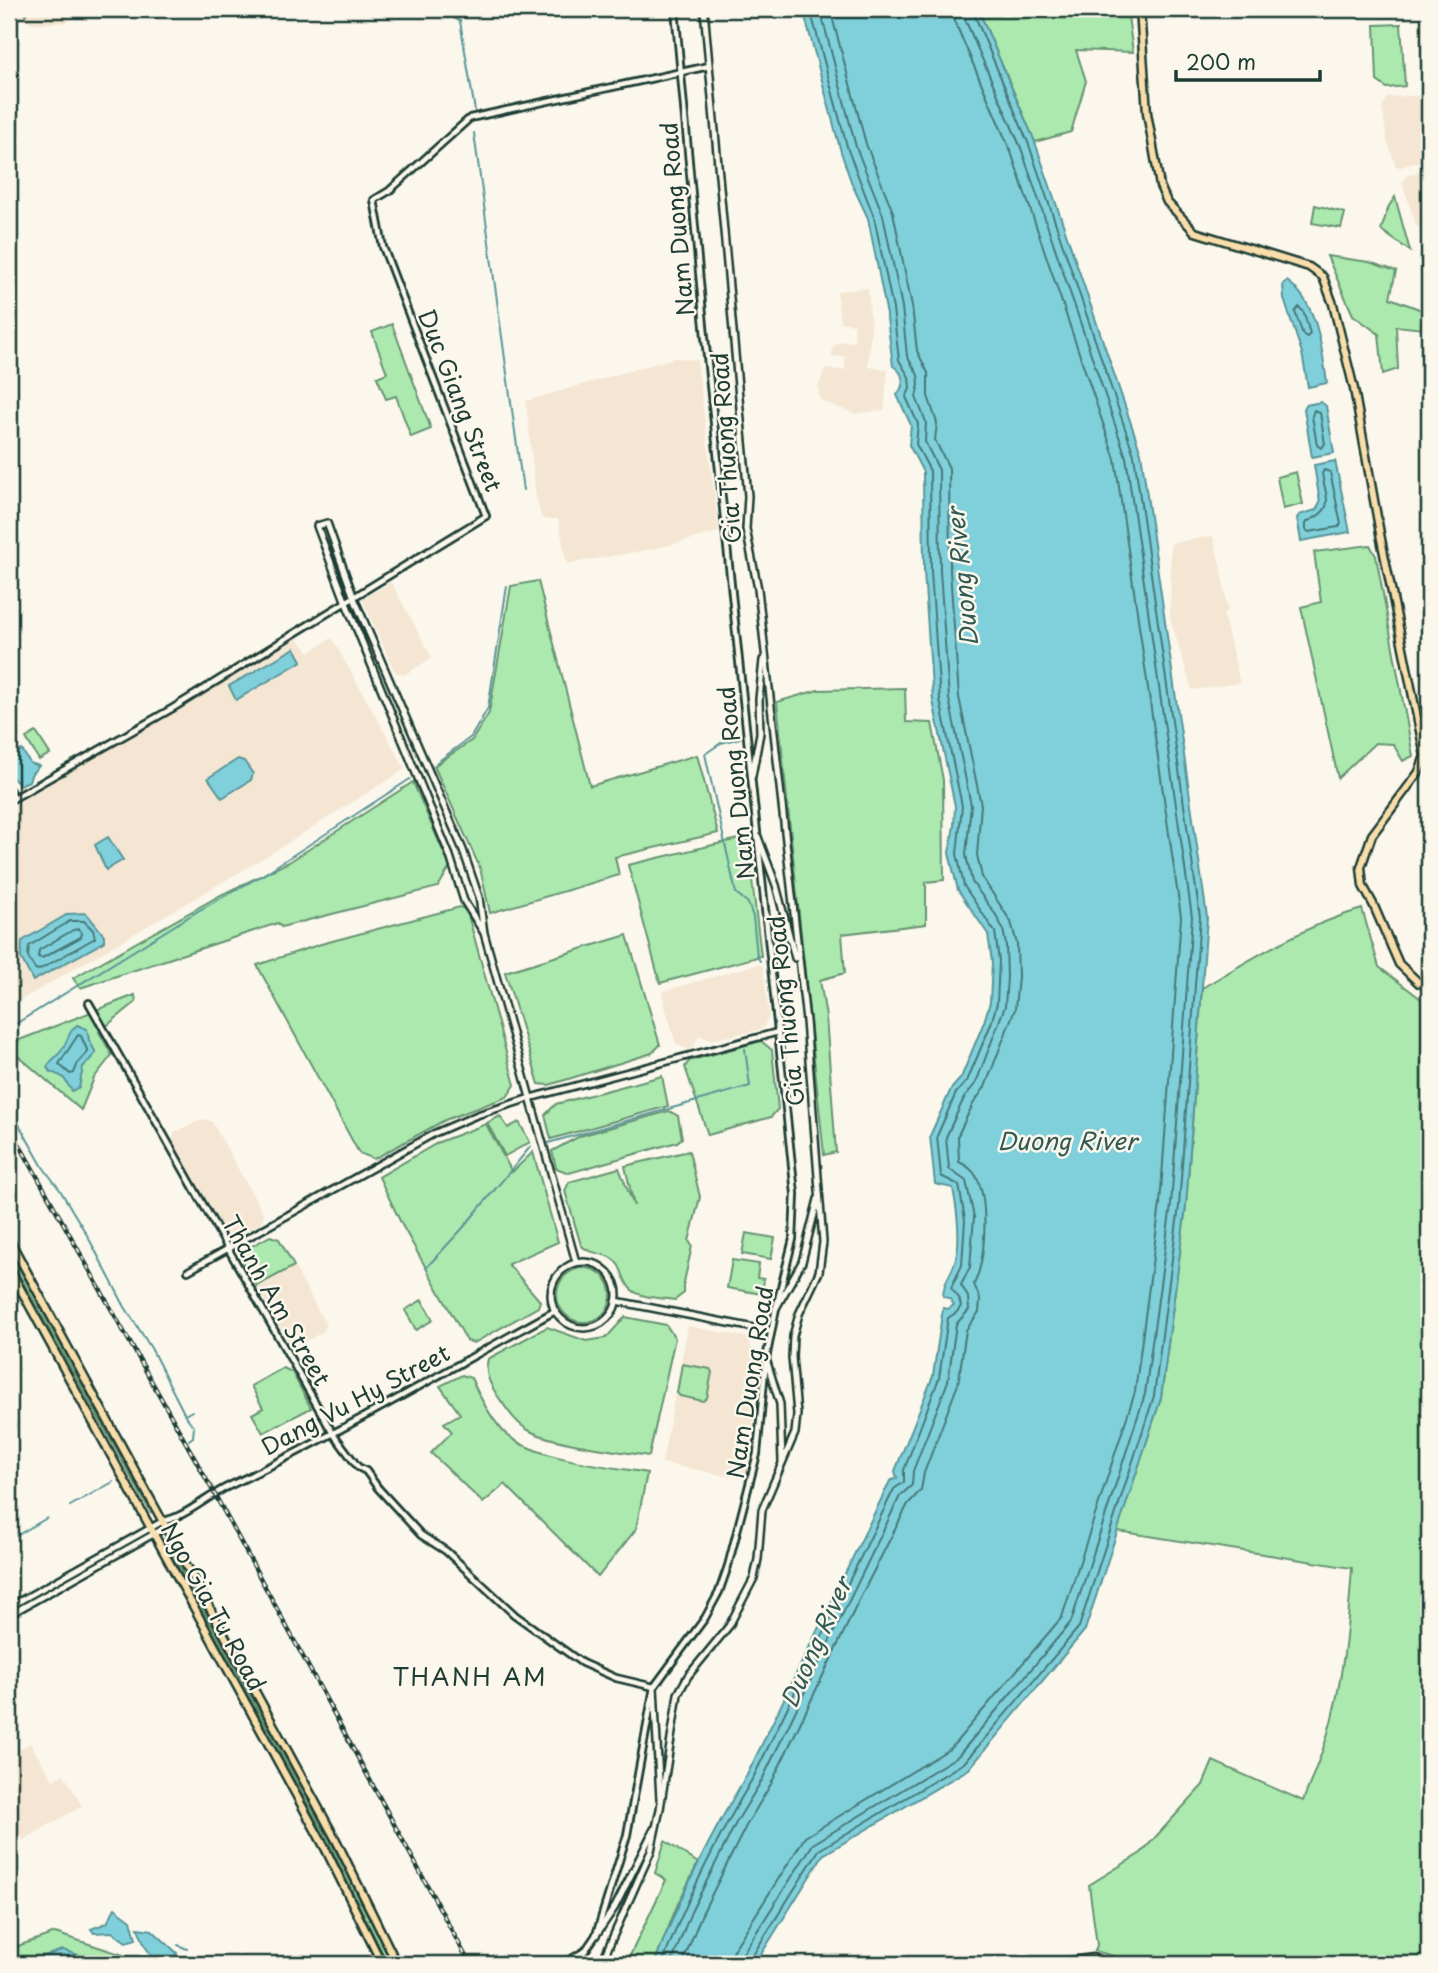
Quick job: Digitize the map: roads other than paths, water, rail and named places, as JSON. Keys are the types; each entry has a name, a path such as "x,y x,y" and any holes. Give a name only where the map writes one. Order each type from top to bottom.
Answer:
{"main road":[{"name":"Gia Thuong Road","path":"601,1964 648,1861 660,1809 678,1694 688,1676 722,1637 752,1585 758,1559 762,1510 796,1426 793,1336 799,1314 818,1272 823,1248 802,986 758,589 746,529 748,496 744,442 704,9"},
{"path":"1140,9 1147,113 1160,186 1167,202 1195,232 1309,267 1323,277 1333,304 1354,389 1425,756 1419,772 1372,835 1364,853 1363,886 1399,964 1419,984 1429,986"},
{"path":"484,933 464,901 450,856 317,526 327,523 354,598 463,850 479,897 484,933 576,1262"},
{"path":"752,776 760,733 764,650"},
{"path":"758,837 780,898 802,986"},
{"path":"776,1308 802,1262 820,1193"},
{"name":"Ngo Gia Tu Road","path":"9,1239 340,1847 397,1964"},
{"path":"576,1262 593,1263 607,1271 616,1286 616,1301 608,1317 599,1324 589,1328 568,1324 555,1311 551,1294 554,1280 564,1268 576,1262"},
{"name":"Ngo Gia Tu Road","path":"9,1268 325,1848 382,1964"},
{"path":"616,1301 770,1331"},
{"path":"766,1359 780,1404 782,1465"},
{"path":"654,1687 660,1809"},
{"path":"596,1936 615,1908 658,1820"},
{"path":"1050,1964 1093,1958 1111,1964"}],"street":[{"name":"Nam Duong Road","path":"596,1936 627,1835 654,1687 705,1618 723,1579 754,1471 770,1331 793,1238 795,1194 705,337 675,9"},
{"name":"Duc Giang Street","path":"11,799 173,708 486,516 383,247 374,200 389,191 470,118 709,66"},
{"path":"9,789 11,799"},
{"name":"Thanh Am Street","path":"89,1003 331,1432 358,1467 366,1471 421,1535 446,1551 515,1615 582,1663 616,1678 654,1687"},
{"path":"188,1272 435,1133 477,1115 530,1098 778,1032"},
{"name":"Dang Vu Hy Street","path":"153,1531 207,1497 555,1311"},
{"path":"9,1607 153,1531"},
{"path":"9,1615 153,1531"},
{"path":"563,1964 585,1951 596,1936"}],"water":[{"name":"Duong River","path":"803,9 978,9 1035,142 1141,453 1207,917 1186,1206 1161,1398 1085,1630 969,1769 823,1855 755,1964 654,1964 697,1866 748,1773 890,1481 897,1478 895,1471 933,1376 943,1308 948,1309 954,1305 950,1299 943,1296 954,1265 958,1237 953,1188 935,1184 930,1136 951,1089 961,1078 990,1002 992,962 988,934 958,890 949,853 955,806 933,701 924,572 923,472 909,445 911,425 897,395 903,379 893,366 886,310 868,218 841,152"},
{"path":"1287,281 1306,301 1312,314 1327,383 1308,387 1302,353 1284,299 1283,284"},
{"path":"1321,402 1326,406 1334,453 1312,457 1304,409 1306,405"},
{"path":"1335,461 1350,532 1301,541 1297,518 1316,510 1320,502 1314,465"},
{"path":"295,648 302,661 236,700 229,686"},
{"path":"22,750 30,763 39,766 29,781 20,785 9,775 9,756"},
{"path":"238,759 244,761 253,774 251,780 222,798 208,778"},
{"path":"108,837 123,860 106,870 95,845"},
{"path":"86,913 104,935 104,942 33,981 21,958 22,941 68,914"},
{"path":"77,1025 87,1029 96,1053 83,1067 79,1088 72,1091 63,1077 47,1068"},
{"path":"115,1908 131,1920 136,1939 126,1942 112,1932 94,1933 91,1929 107,1923"},
{"path":"138,1928 152,1930 177,1953 171,1964 153,1957"},
{"path":"63,1950 107,1964 21,1964"}],"waterway":[{"path":"25,16 28,9"},
{"path":"450,9 450,16 460,21 475,111"},
{"path":"474,133 523,490"},
{"path":"436,763 471,737 488,708 507,586"},
{"path":"740,738 721,743 705,754 736,893 748,903 753,917 757,956 760,961"},
{"path":"9,1028 198,911 261,876 410,779"},
{"path":"548,1143 750,1086 745,1049"},
{"path":"9,1107 43,1167 87,1235 194,1427 193,1437 189,1440"},
{"path":"426,1268 531,1146"},
{"path":"185,1415 192,1411"},
{"path":"70,1506 113,1482"},
{"path":"9,1540 47,1518"},
{"path":"178,1945 187,1949"},
{"path":"191,1956 201,1964"}],"railway":[{"path":"9,1126 214,1493 470,1964"}],"district":[{"name":"THANH AM","path":"470,1676"}]}
